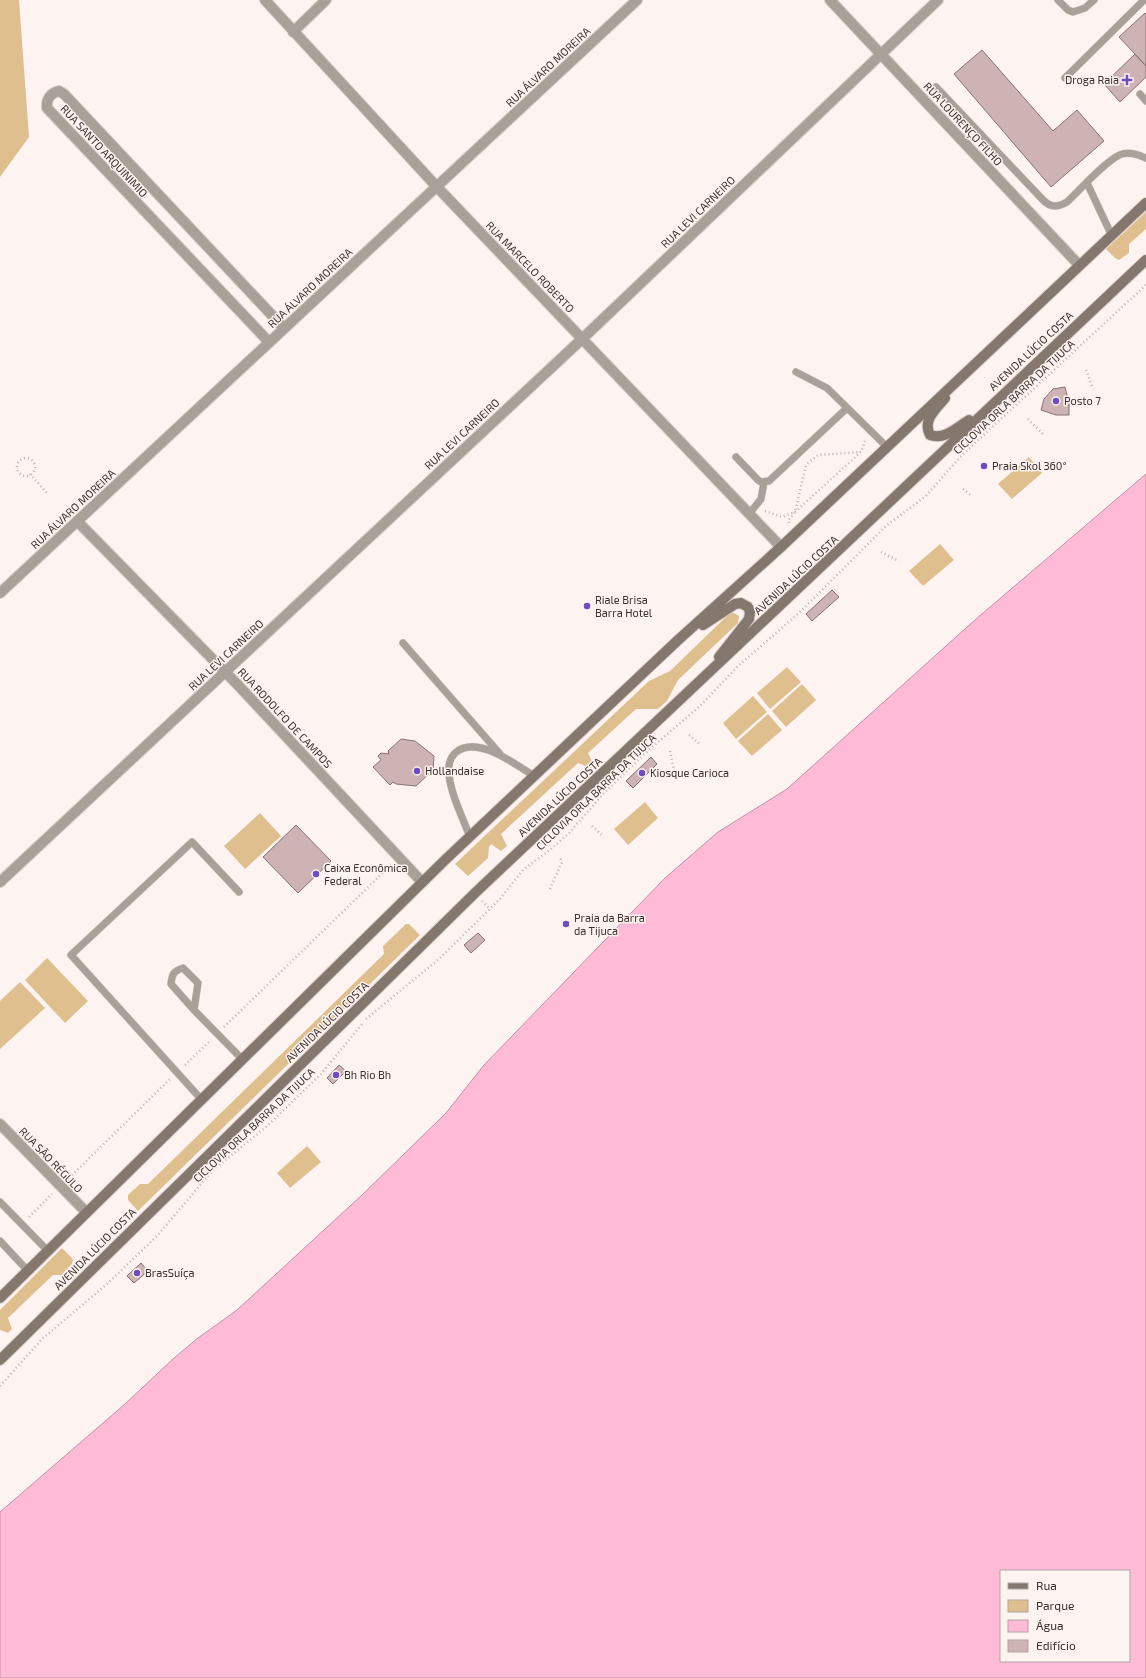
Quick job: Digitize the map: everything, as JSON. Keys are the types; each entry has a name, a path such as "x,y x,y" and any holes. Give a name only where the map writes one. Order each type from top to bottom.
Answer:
{"main road":[{"path":"0,1298 422,882 677,641 781,547 796,531 1146,202"},
{"name":"AVENIDA LÚCIO COSTA","path":"0,1360 470,898 1146,260"},
{"path":"965,373 927,421 927,429 930,435 938,437 947,435 992,404"},
{"path":"677,641 735,604 741,603 748,607 750,612 749,619 698,684"}],"street":[{"name":"RUA MARCELO ROBERTO","path":"265,0 437,187 781,547"},
{"path":"293,32 326,0"},
{"name":"RUA ÁLVARO MOREIRA","path":"0,593 637,0"},
{"name":"RUA LOURENÇO FILHO","path":"830,0 1079,265"},
{"name":"RUA LEVI CARNEIRO","path":"0,882 582,339 938,0"},
{"name":"RUA SANTO ARQUINIMIO","path":"269,342 50,112 46,104 51,96 59,91 64,94 284,328"},
{"name":"RUA RODOLFO DE CAMPOS","path":"77,521 225,672 422,882"},
{"name":"RUA SÃO RÉGULO","path":"0,1124 86,1212"}],"lane":[{"path":"1058,0 1068,10 1073,12 1085,8 1094,0"},
{"path":"1065,78 1144,0"},
{"path":"936,87 1047,204 1056,207 1067,202 1111,160 1120,154 1137,155 1146,158"},
{"path":"1140,94 1146,101"},
{"path":"1087,183 1111,234"},
{"path":"796,372 823,385 886,446"},
{"path":"736,457 758,480 764,482 769,481 847,408"},
{"path":"749,514 758,504 764,488 764,482"},
{"path":"403,643 500,754"},
{"path":"470,837 452,793 448,767 452,756 461,748 475,746 500,754 534,776"},
{"path":"201,1099 71,955 192,842 239,892"},
{"path":"194,1010 198,983 183,968 176,971 172,975 171,984 194,1010 217,1034 242,1058"},
{"path":"0,1202 47,1250"},
{"path":"0,1241 28,1271"}],"path":[{"name":"CICLOVIA ORLA BARRA DA TIJUCA","path":"0,1386 42,1339 107,1284 157,1236 213,1170 265,1128 321,1074 364,1021 439,959 499,900 523,870 569,833 605,792 650,749 700,706 737,668 800,613 886,526 926,496 962,454 1146,285"},
{"path":"1086,370 1093,389"},
{"path":"1028,419 1043,434"},
{"path":"796,531 788,521 795,512 861,452 865,443 863,431 867,427"},
{"path":"795,512 806,466 819,455 861,452"},
{"path":"27,458 32,461 34,470 30,474 22,475 18,472 17,466 21,459 27,458"},
{"path":"30,474 47,493"},
{"path":"963,489 972,496"},
{"path":"758,504 766,511 782,517 795,512"},
{"path":"881,552 899,561"},
{"path":"689,735 701,745"},
{"path":"670,751 674,770"},
{"path":"592,826 604,838"},
{"path":"22,1224 398,858"},
{"path":"550,889 562,862 560,858"}],"green space":[{"path":"0,0 19,0 29,137 0,177"},
{"path":"1146,212 1146,229 1129,244 1129,253 1119,260 1115,258 1106,249"},
{"path":"1029,457 1042,473 1012,499 998,484"},
{"path":"940,544 954,560 923,586 909,571"},
{"path":"730,613 734,613 739,616 738,623 678,680 667,701 658,709 636,709 588,753 594,765 591,768 578,763 501,834 507,846 501,851 491,844 489,847 488,858 468,876 455,864 649,681 670,671"},
{"path":"787,667 801,682 770,709 757,693"},
{"path":"802,684 816,700 786,727 772,711"},
{"path":"753,696 767,712 736,739 723,723"},
{"path":"768,714 782,730 752,756 738,741"},
{"path":"645,802 658,818 628,845 614,829"},
{"path":"260,813 281,836 245,869 224,846"},
{"path":"406,924 409,924 420,935 138,1211 128,1200 128,1195 140,1184 148,1184 384,954 383,946"},
{"path":"47,958 88,1001 65,1023 25,980"},
{"path":"20,982 45,1008 0,1049 0,1001"},
{"path":"307,1146 321,1162 290,1188 277,1173"},
{"path":"62,1248 73,1259 72,1264 61,1275 53,1275 8,1318 12,1329 8,1333 0,1330 0,1310"}],"water":[{"path":"1146,474 1146,1678 0,1678 0,1512 125,1404 174,1358 198,1338 237,1310 362,1195 446,1113 484,1065 665,878 718,832 787,789 976,619"}],"building":[{"path":"1145,13 1146,14 1146,66 1119,37"},
{"path":"982,50 1053,131 1077,110 1104,141 1051,187 954,74"},
{"path":"1135,54 1146,66 1146,77 1120,102 1104,84"},
{"name":"Posto 7","path":"1065,387 1069,403 1069,415 1056,415 1041,410 1044,399 1053,389"},
{"path":"832,590 839,597 812,621 806,614"},
{"path":"401,739 415,741 434,756 433,770 416,786 396,784 393,782 390,785 373,767 381,760 378,756 381,753 389,754 388,751"},
{"name":"Kiosque Carioca","path":"651,757 657,764 633,788 626,781"},
{"path":"296,825 331,861 298,893 263,857"},
{"path":"478,933 485,940 471,953 464,945"},
{"name":"Bh Rio Bh","path":"339,1065 346,1071 333,1084 327,1078"},
{"name":"BrasSuíça","path":"141,1263 148,1271 134,1283 127,1276"}],"place":[{"name":"Droga Raia","path":"1127,80"},
{"name":"Posto 7","path":"1056,401"},
{"name":"Praia Skol 360°","path":"984,466"},
{"name":"Riale Brisa Barra Hotel","path":"587,606"},
{"name":"Hollandaise","path":"417,771"},
{"name":"Kiosque Carioca","path":"642,773"},
{"name":"Caixa Econômica Federal","path":"316,874"},
{"name":"Praia da Barra da Tijuca","path":"566,924"},
{"name":"Bh Rio Bh","path":"336,1075"},
{"name":"BrasSuíça","path":"137,1273"}]}
